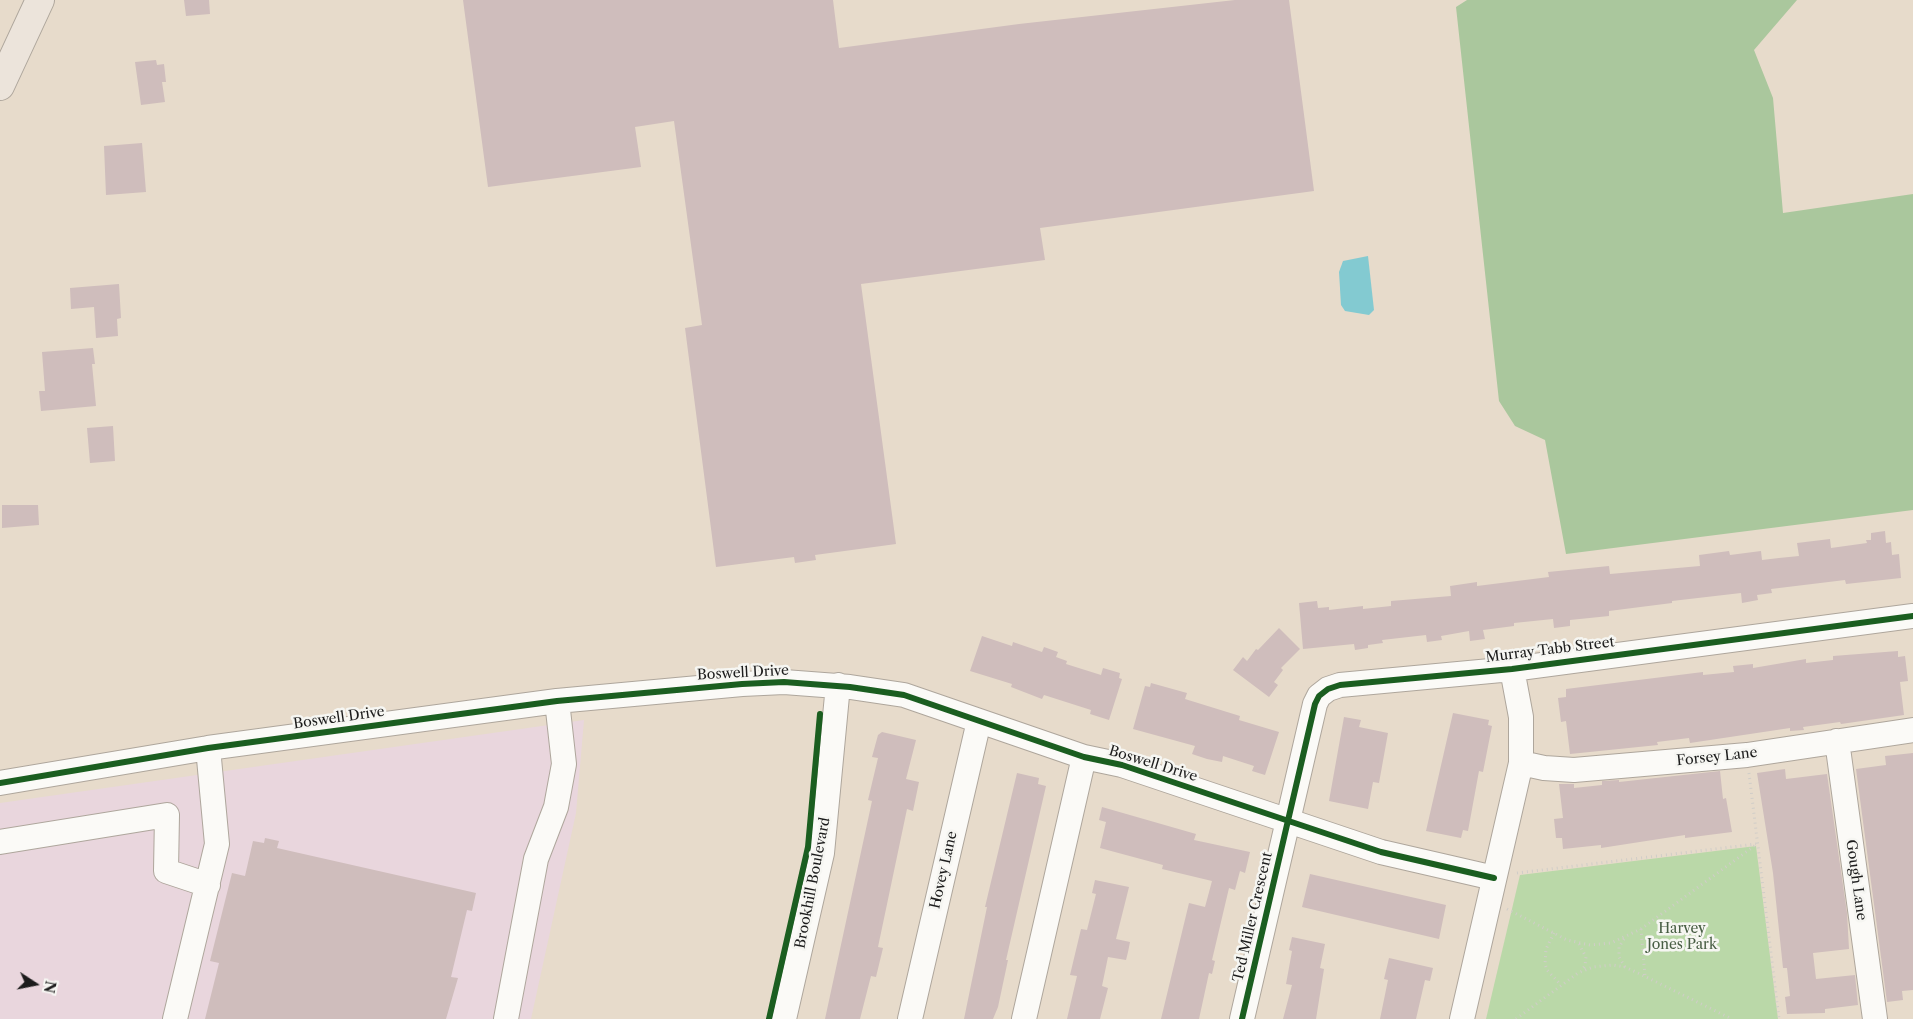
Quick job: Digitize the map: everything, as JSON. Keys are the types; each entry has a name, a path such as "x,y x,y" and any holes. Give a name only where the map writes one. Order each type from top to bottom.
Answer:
{"main road":[{"path":"2,78 40,0"}],"street":[{"name":"Murray Tabb Street","path":"1288,820 1315,704 1328,689 1340,685 1512,669 1913,616"},
{"path":"1462,1019 1488,906 1506,875 1521,764 1521,717 1512,669"},
{"name":"Boswell Drive","path":"0,783 208,748 557,701 742,684 784,682 838,685 904,696 1084,758 1122,765 1380,852 1506,875"},
{"name":"Brookhill Boulevard","path":"784,1019 822,853 838,685"},
{"path":"506,1019 536,860 556,807 564,764 557,701"},
{"name":"Hovey Lane","path":"910,1019 978,721"},
{"name":"Forsey Lane","path":"1521,764 1574,770 1747,755 1913,730"},
{"name":"Gough Lane","path":"1837,741 1875,1019"},
{"path":"175,1019 217,844 208,748"},
{"path":"1024,1019 1084,758"},
{"path":"0,842 167,815 166,871 208,885"},
{"name":"Ted Miller Crescent","path":"1242,1019 1288,820"}],"path":[{"path":"1747,755 1779,1019"},
{"path":"1506,875 1757,844"},
{"path":"1488,906 1509,910 1578,943 1590,945 1611,943 1641,929 1757,844"},
{"path":"1641,929 1645,976"},
{"path":"1554,933 1546,949 1545,964 1547,970 1561,985"},
{"path":"1625,938 1619,947 1619,957 1625,967"},
{"path":"1578,943 1582,946 1586,957 1580,972"},
{"path":"1516,1019 1580,972 1592,967 1613,965 1625,967 1645,976 1732,1019"}],"shaded area":[{"path":"584,720 576,813 531,1019 0,1019 0,803"}],"green space":[{"path":"1467,0 1797,0 1754,50 1773,98 1783,213 1913,194 1913,510 1566,554 1545,440 1515,426 1499,401 1456,7"},
{"name":"Harvey Jones Park","path":"1756,846 1778,1019 1486,1019 1520,875"}],"water":[{"path":"1368,256 1374,310 1369,315 1345,311 1341,305 1339,272 1343,261"}],"building":[{"path":"184,0 209,0 210,14 186,16"},
{"path":"463,0 833,0 839,48 1019,24 1235,0 1289,0 1314,191 1040,228 1045,260 861,284 896,544 815,555 816,560 795,563 794,557 716,567 685,328 702,325 674,121 635,127 641,167 488,187"},
{"path":"156,60 157,65 164,64 166,82 162,82 165,102 141,105 135,62"},
{"path":"142,143 146,192 106,195 104,146"},
{"path":"119,284 121,318 117,319 118,336 96,338 94,307 71,309 70,288"},
{"path":"93,348 95,364 92,364 96,406 41,411 39,391 45,391 42,352"},
{"path":"113,426 115,461 90,463 87,428"},
{"path":"2,505 38,505 39,525 2,528"},
{"path":"1885,531 1886,543 1891,542 1892,555 1899,554 1901,578 1846,584 1845,580 1771,589 1772,593 1757,595 1758,600 1742,603 1741,593 1672,601 1672,603 1609,611 1609,616 1570,620 1570,626 1554,628 1553,619 1514,623 1514,626 1483,630 1485,639 1470,641 1469,631 1441,636 1442,640 1427,642 1426,635 1382,640 1383,643 1368,645 1368,648 1355,650 1354,644 1303,649 1299,603 1317,601 1318,608 1329,607 1329,610 1363,606 1363,609 1391,606 1391,601 1451,596 1450,586 1477,582 1477,586 1549,577 1548,572 1609,566 1610,574 1700,566 1699,555 1729,551 1730,555 1761,551 1762,560 1799,556 1797,543 1830,539 1831,548 1867,543 1866,540 1871,540 1871,533"},
{"path":"1279,628 1300,649 1281,668 1283,670 1274,682 1278,685 1269,697 1233,670 1243,657 1247,661 1256,649 1258,650"},
{"path":"982,636 1012,646 1013,642 1042,652 1044,647 1058,652 1056,657 1067,661 1066,664 1101,675 1103,668 1120,673 1119,678 1122,679 1109,720 1090,714 1091,710 1044,695 1042,699 1011,687 1012,684 970,671"},
{"path":"1898,651 1898,657 1905,656 1908,681 1900,682 1904,715 1841,724 1840,722 1803,727 1804,730 1790,731 1790,728 1690,743 1689,738 1657,742 1658,745 1570,754 1566,721 1561,722 1558,698 1566,697 1566,689 1703,672 1703,675 1734,672 1733,666 1753,664 1753,668 1806,659 1806,663 1833,660 1833,656"},
{"path":"1151,683 1187,693 1185,699 1240,716 1239,720 1279,732 1265,775 1252,771 1254,766 1223,756 1222,762 1207,759 1192,754 1195,746 1133,729 1145,686 1150,687"},
{"path":"1453,713 1489,720 1488,725 1492,726 1483,772 1479,771 1468,831 1463,830 1461,838 1426,831"},
{"path":"1344,717 1361,720 1359,727 1388,733 1379,783 1373,782 1368,809 1329,801"},
{"path":"882,732 916,740 906,779 919,782 913,811 907,809 878,947 883,948 876,977 871,976 860,1019 825,1019 872,801 868,800 878,758 872,757 878,735"},
{"path":"1913,753 1913,990 1902,991 1903,1000 1887,1002 1856,769 1886,765 1885,756"},
{"path":"1785,769 1786,779 1827,774 1847,913 1849,949 1813,953 1816,979 1855,975 1858,1005 1825,1009 1825,1013 1787,1014 1785,997 1790,996 1787,968 1783,968 1773,873 1757,773"},
{"path":"1720,771 1723,799 1726,798 1732,832 1685,838 1685,835 1601,848 1601,845 1563,849 1562,838 1556,838 1554,819 1563,818 1559,784 1574,784 1574,788 1602,785 1602,781 1619,780 1619,782"},
{"path":"1017,773 1039,778 1038,784 1046,786 1006,960 1008,960 998,1007 993,1019 964,1019 987,907 985,907"},
{"path":"1102,807 1196,834 1194,840 1250,852 1245,873 1240,871 1235,890 1229,888 1212,960 1215,961 1212,974 1209,973 1199,1019 1161,1019 1189,903 1205,907 1212,881 1162,869 1163,865 1100,848 1106,822 1099,820"},
{"path":"265,838 279,841 277,848 476,893 472,911 467,910 451,977 458,978 446,1019 205,1019 219,963 210,961 232,873 245,876 253,841 264,843"},
{"path":"1310,874 1446,905 1439,939 1302,907"},
{"path":"1095,880 1129,887 1116,939 1130,942 1128,952 1126,960 1108,957 1102,986 1108,988 1100,1019 1067,1019 1077,976 1070,975 1081,929 1087,930 1096,894 1092,893"},
{"path":"1292,937 1325,944 1320,968 1324,969 1316,1019 1283,1019 1292,985 1286,984 1292,951 1289,950"},
{"path":"1389,958 1433,968 1430,981 1425,980 1416,1019 1380,1019 1388,980 1384,979"}],"cycle path":[{"path":"1242,1019 1315,704 1319,696 1328,689 1340,685 1512,669 1913,616"},
{"path":"0,783 208,748 557,701 742,684 784,682 850,687 904,695 1084,757 1122,765 1381,852 1494,878"},
{"path":"769,1019 808,847 820,714"}]}
